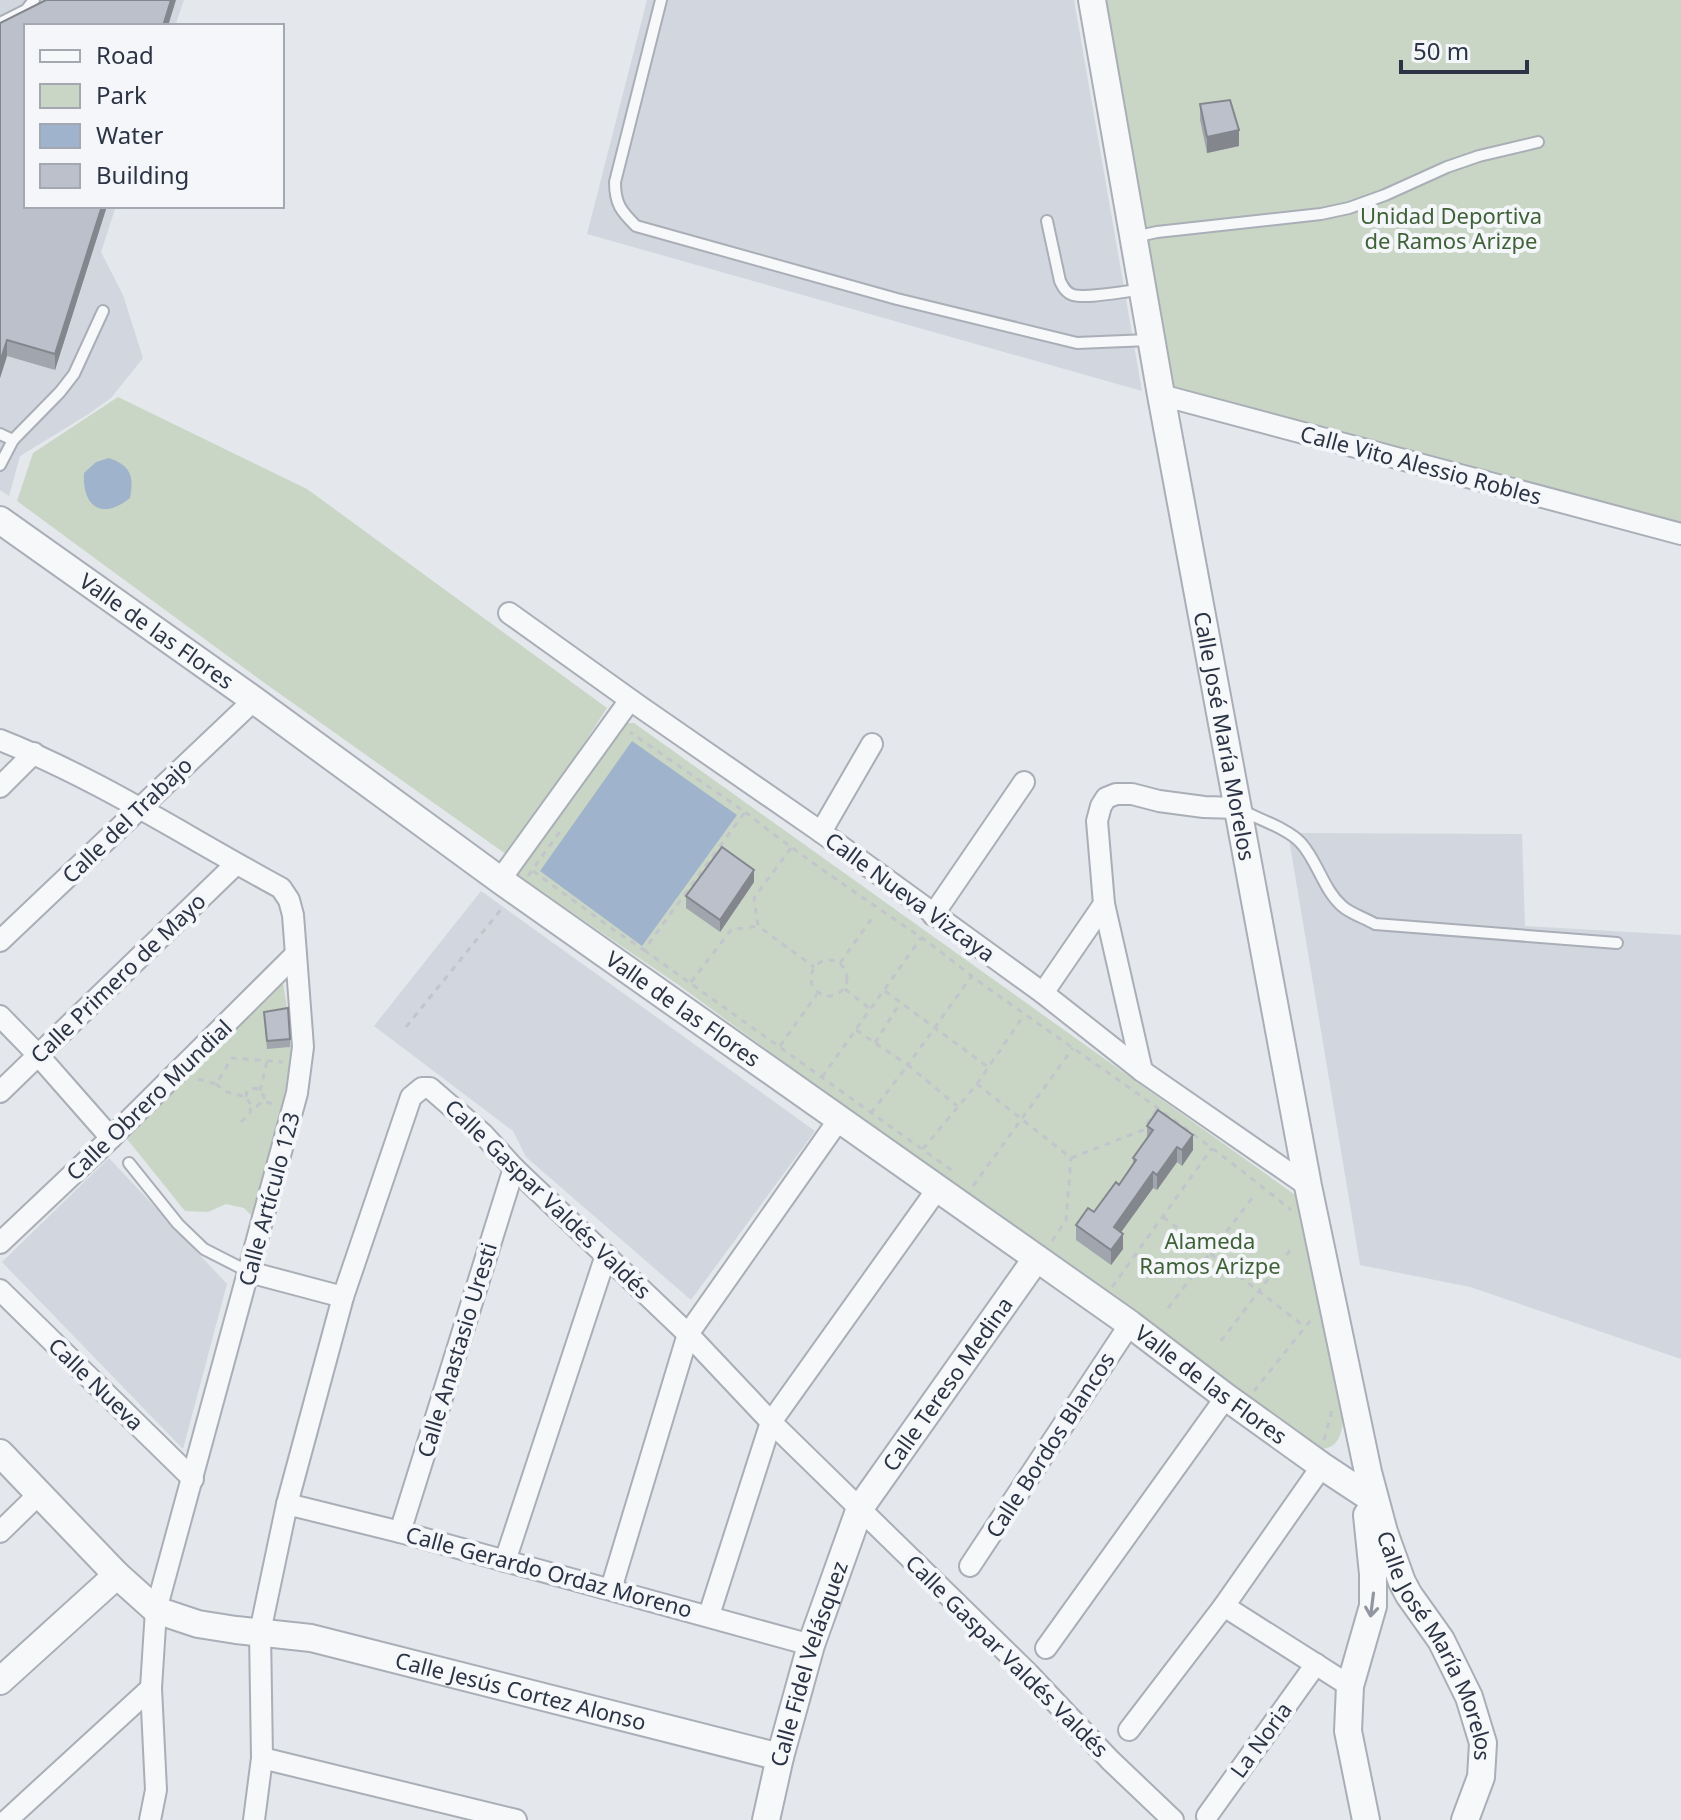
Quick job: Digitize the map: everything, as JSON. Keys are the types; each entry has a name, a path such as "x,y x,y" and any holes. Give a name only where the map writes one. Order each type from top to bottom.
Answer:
{"street":[{"name":"Calle José María Morelos","path":"1092,0 1161,395 1308,1186 1369,1489 1402,1582 1441,1640 1469,1697 1483,1743 1481,1777 1465,1820"},
{"name":"Calle Vito Alessio Robles","path":"1161,395 1681,534"},
{"name":"Valle de las Flores","path":"0,520 516,881 938,1188 1042,1253 1130,1324 1239,1396 1322,1466 1369,1489"},
{"name":"Calle Nueva Vizcaya","path":"509,613 821,832 1043,993 1142,1071 1308,1186"},
{"name":"Calle del Trabajo","path":"0,941 254,700"},
{"path":"516,881 630,700"},
{"name":"Calle Artículo 123","path":"0,740 34,753 140,807 281,888 289,900 293,915 303,1047 297,1093 156,1610 151,1688 156,1790 150,1820"},
{"path":"821,832 872,744"},
{"path":"0,787 34,753"},
{"path":"933,915 1024,782"},
{"path":"1142,1071 1104,904 1097,821 1101,806 1106,798 1116,794 1132,794 1204,807 1238,808"},
{"name":"Calle Primero de Mayo","path":"0,1092 236,864"},
{"path":"1043,993 1104,904"},
{"name":"Calle Obrero Mundial","path":"0,1243 111,1138 296,954"},
{"path":"0,1016 111,1138"},
{"name":"Calle Gaspar Valdés Valdés","path":"254,1820 262,1758 260,1632 287,1504 343,1297 411,1097 422,1088 430,1088 483,1134 514,1168 688,1334 771,1422 1028,1673 1110,1760 1173,1820"},
{"path":"611,1589 688,1334 840,1118"},
{"name":"Calle Anastasio Uresti","path":"400,1532 514,1168"},
{"path":"709,1615 771,1422 938,1188"},
{"name":"Calle Tereso Medina","path":"860,1508 1042,1253"},
{"path":"505,1561 606,1255"},
{"path":"249,1272 343,1297"},
{"name":"Calle Nueva","path":"0,1290 193,1479"},
{"name":"Calle Bordos Blancos","path":"970,1566 1130,1324"},
{"path":"1046,1648 1239,1396"},
{"path":"0,1453 117,1575 156,1610"},
{"path":"1129,1730 1224,1606 1322,1466"},
{"name":"Calle José María Morelos","path":"1364,1815 1348,1731 1350,1686 1373,1606 1369,1489"},
{"path":"0,1532 39,1494"},
{"name":"Calle Gerardo Ordaz Moreno","path":"287,1504 709,1615 811,1645"},
{"name":"Calle Fidel Velásquez","path":"766,1820 811,1645 860,1508"},
{"path":"0,1681 117,1575"},
{"path":"1224,1606 1350,1686"},
{"name":"Calle Jesús Cortez Alonso","path":"156,1610 198,1624 311,1638 780,1757"},
{"name":"La Noria","path":"1207,1816 1316,1664"},
{"path":"7,1820 151,1688"},
{"path":"262,1758 516,1820"}],"lane":[{"path":"0,23 26,10 34,0"},
{"path":"661,0 615,182 615,198 636,226 897,299 1077,343 1151,340"},
{"path":"1133,237 1349,208 1447,167 1538,142"},
{"path":"1047,221 1060,281 1071,295 1142,289"},
{"path":"0,465 13,440 74,374 103,311"},
{"path":"0,434 13,440"},
{"path":"1238,808 1300,841 1314,861 1324,884 1343,907 1375,924 1617,943"},
{"path":"129,1163 178,1224 204,1249 249,1272"}],"path":[{"path":"630,732 1212,1148 1291,1210"},
{"path":"644,950 745,812"},
{"path":"406,1027 516,881 564,825"},
{"path":"758,926 754,898 791,848"},
{"path":"516,881 644,950 780,1046 818,993"},
{"path":"840,963 875,914"},
{"path":"691,983 731,930 758,926 814,967"},
{"path":"822,1077 921,938"},
{"path":"824,960 840,963 847,972 844,989 829,997 818,993 811,978 814,967 824,960"},
{"path":"871,1113 971,977"},
{"path":"844,989 870,1009"},
{"path":"884,991 988,1067"},
{"path":"875,1043 900,1003"},
{"path":"923,1149 977,1084 1024,1015"},
{"path":"856,1030 908,1065 958,1107"},
{"path":"973,1186 1073,1048"},
{"path":"216,1084 232,1058 282,1062"},
{"path":"260,1091 267,1061"},
{"path":"192,1074 199,1080 216,1084 224,1091 246,1097"},
{"path":"977,1084 1071,1158"},
{"path":"241,1122 250,1113 251,1105 246,1097 247,1091 252,1088 264,1096 257,1106 251,1105"},
{"path":"263,1101 293,1109"},
{"path":"1071,1158 1143,1130 1157,1109"},
{"path":"1112,1287 1212,1148"},
{"path":"1042,1253 1066,1220 1071,1158"},
{"path":"1168,1308 1253,1197"},
{"path":"1163,1217 1305,1327"},
{"path":"1221,1341 1291,1249"},
{"path":"1239,1396 1305,1327 1317,1313 1316,1308"},
{"path":"1317,1439 1325,1440 1331,1402"}],"shaded area":[{"path":"0,0 184,0 176,24 24,24 24,208 115,208 101,252 123,295 143,358 111,398 20,456 9,496 0,490"},
{"path":"647,0 1074,0 1142,391 587,234"},
{"path":"1288,833 1522,834 1525,926 1681,935 1681,1359 1470,1287 1360,1265"},
{"path":"481,891 815,1131 691,1300 526,1157 513,1131 374,1026"},
{"path":"109,1158 227,1284 183,1449 2,1262"}],"green space":[{"name":"Unidad Deportiva de Ramos Arizpe","path":"1106,0 1681,0 1681,527 1166,389"},
{"path":"118,397 307,489 607,708 510,857 266,684 17,501 33,453"},
{"name":"Alameda Ramos Arizpe","path":"621,723 634,723 1301,1199 1344,1412 1340,1435 1333,1446 1319,1449 1309,1447 680,986 517,875"},
{"path":"283,983 298,1076 254,1218 244,1208 226,1204 208,1212 185,1211 127,1139"}],"water":[{"path":"109,458 126,468 131,478 131,490 130,498 120,505 103,509 96,507 87,495 84,473 96,462"},
{"path":"632,741 737,815 642,946 540,871"}],"building":[{"path":"46,0 171,0 164,24 24,24 24,208 101,208 55,354 7,340 0,362 0,23"},
{"path":"1230,100 1239,130 1207,137 1200,104"},
{"path":"722,847 754,870 720,920 686,896"},
{"path":"288,1008 290,1039 267,1041 264,1012"},
{"path":"1158,1110 1193,1135 1182,1150 1177,1147 1157,1175 1153,1172 1114,1227 1123,1234 1111,1250 1076,1225 1088,1208 1094,1212 1116,1182 1119,1185 1153,1130 1147,1126"}]}
